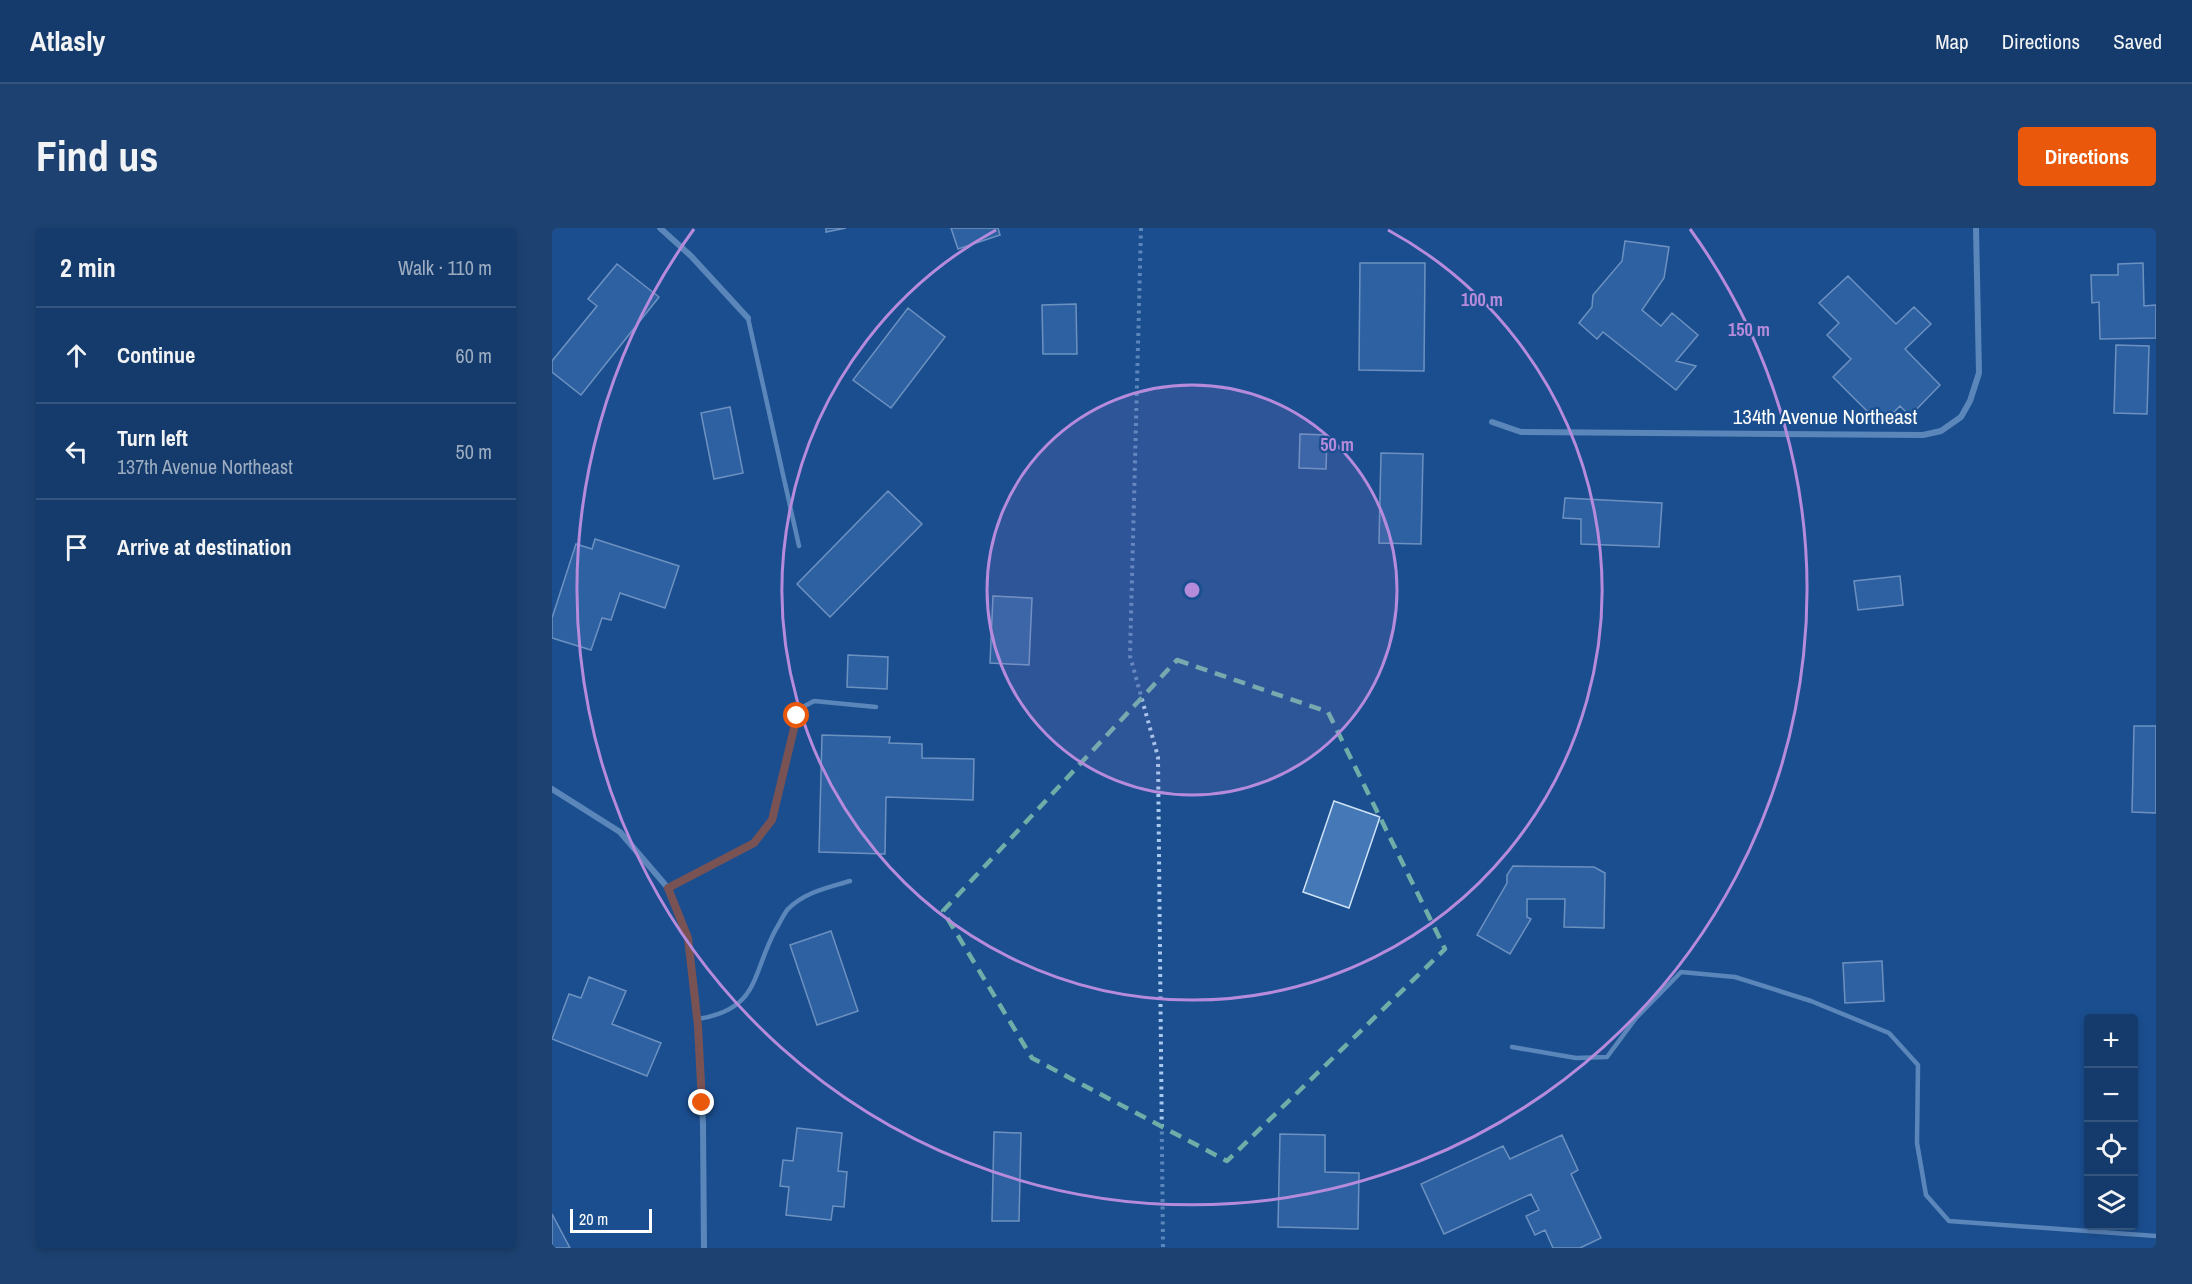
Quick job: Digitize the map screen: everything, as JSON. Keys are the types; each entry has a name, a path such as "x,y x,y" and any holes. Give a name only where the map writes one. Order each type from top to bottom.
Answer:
{"street":[{"path":"660,228 692,256 748,318"},
{"name":"134th Avenue Northeast","path":"1492,422 1521,432 1923,435 1941,431 1960,417 1970,400 1979,373 1976,228"},
{"path":"552,789 620,832 668,888 688,938 698,1019 703,1125 704,1248"}],"lane":[{"path":"748,318 799,546"},
{"path":"668,888 754,843 772,820 797,716 803,706 814,701 876,707"},
{"path":"698,1019 722,1015 739,1004 754,984 767,946 786,911 806,894 850,881"},
{"path":"1512,1047 1576,1058 1607,1057 1636,1018 1681,972 1735,976 1811,1001 1889,1033 1918,1065 1917,1143 1926,1196 1949,1221 2156,1236"}],"path":[{"path":"1141,228 1130,656 1158,757 1163,1248"}],"highlighted area":[{"path":"1177,660 1328,712 1445,949 1227,1161 1032,1058 943,911"}],"building":[{"path":"826,228 846,228 826,232"},
{"path":"951,228 998,228 1000,235 958,249"},
{"path":"1625,241 1669,247 1664,278 1642,310 1661,326 1672,313 1698,335 1676,361 1696,366 1676,390 1603,332 1597,339 1579,323 1592,307 1593,295 1622,261"},
{"path":"1360,263 1425,263 1424,371 1359,370"},
{"path":"2143,263 2144,306 2156,305 2156,338 2100,339 2099,302 2092,303 2091,275 2118,275 2118,264"},
{"path":"617,264 659,297 581,395 552,372 552,361 597,306 588,299"},
{"path":"1848,276 1896,324 1914,307 1931,324 1905,349 1940,385 1910,416 1900,406 1881,425 1833,377 1851,359 1827,335 1839,323 1819,303"},
{"path":"1076,304 1077,354 1043,354 1042,305"},
{"path":"908,308 945,337 891,408 853,380"},
{"path":"2116,345 2149,346 2147,414 2114,413"},
{"path":"730,407 743,473 714,479 701,413"},
{"path":"1300,434 1327,435 1326,469 1299,468"},
{"path":"1381,453 1423,454 1421,544 1379,543"},
{"path":"888,491 922,524 830,617 797,584"},
{"path":"1565,498 1662,503 1659,547 1581,544 1581,519 1563,518"},
{"path":"595,539 679,566 665,608 620,593 611,620 602,618 591,650 552,638 552,618 576,544 592,549"},
{"path":"1900,576 1903,605 1858,610 1854,581"},
{"path":"993,596 1032,598 1029,665 990,663"},
{"path":"848,655 888,657 887,689 847,687"},
{"path":"2134,726 2156,726 2156,813 2132,812"},
{"path":"822,735 890,737 889,743 922,744 922,758 974,759 973,800 886,797 885,854 819,852"},
{"path":"1334,801 1380,817 1349,908 1303,892"},
{"path":"1513,866 1594,867 1605,873 1604,928 1564,927 1565,899 1527,899 1527,917 1531,919 1510,954 1477,935 1507,883 1507,875"},
{"path":"831,931 858,1011 817,1025 790,945"},
{"path":"1882,961 1884,1001 1845,1003 1843,963"},
{"path":"589,977 626,991 612,1024 661,1043 647,1076 552,1039 569,994 581,998"},
{"path":"797,1128 842,1133 838,1171 847,1172 844,1207 833,1206 831,1220 786,1215 789,1187 780,1186 783,1160 793,1161"},
{"path":"994,1132 1021,1133 1019,1221 992,1221"},
{"path":"1280,1134 1325,1135 1325,1172 1359,1173 1358,1229 1278,1227"},
{"path":"1562,1135 1578,1170 1571,1174 1601,1238 1580,1248 1553,1248 1545,1230 1535,1235 1526,1216 1539,1210 1531,1194 1444,1234 1421,1184 1503,1146 1510,1159"},
{"path":"552,1214 570,1248 552,1248"}],"route":[{"path":"702,1103 698,1026 688,938 668,888 754,843 772,820 797,716"}]}
